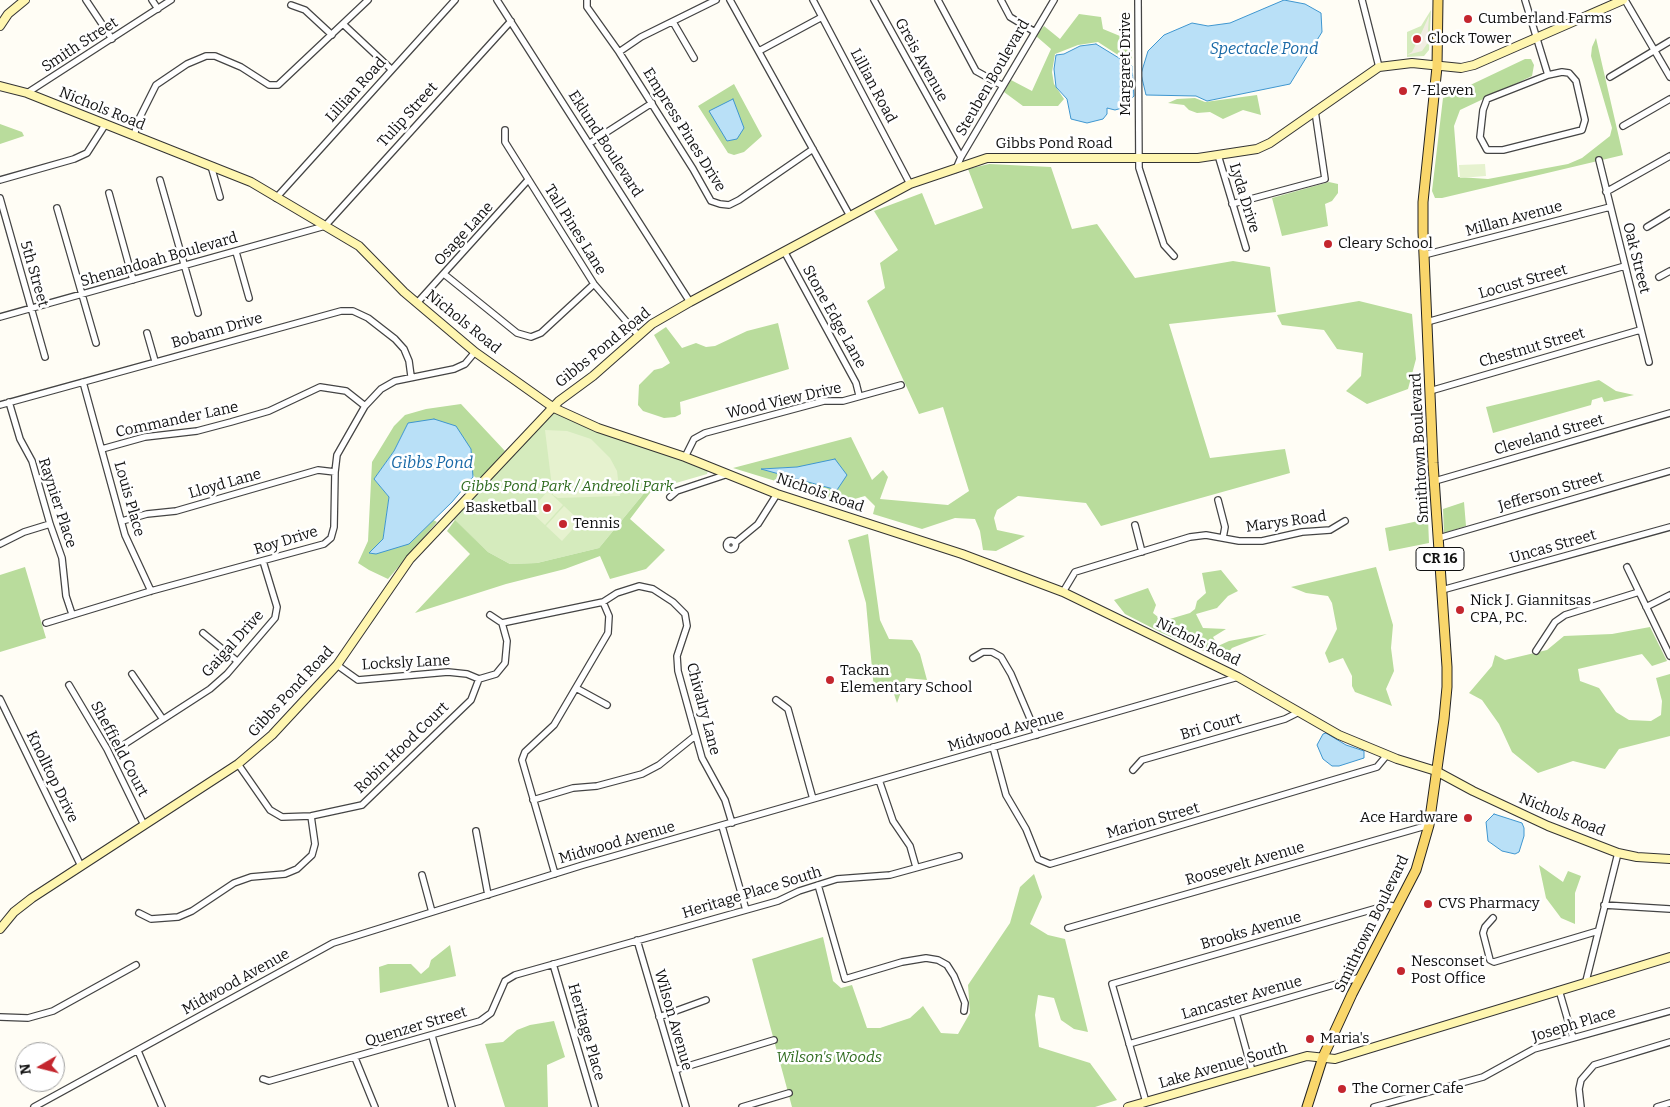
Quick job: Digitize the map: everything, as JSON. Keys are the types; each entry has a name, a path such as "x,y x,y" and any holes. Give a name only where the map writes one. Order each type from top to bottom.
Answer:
{"main road":[{"name":"Smithtown Boulevard","path":"1307,1107 1323,1057 1361,977 1416,870 1429,825 1447,687 1430,391 1423,202 1437,67 1438,0"}],"street":[{"path":"0,26 8,14 25,0"},
{"path":"86,0 112,39"},
{"path":"152,0 158,9"},
{"name":"Smith Street","path":"27,93 171,0"},
{"path":"134,136 138,121 156,85 187,64 206,56 215,56 241,67 270,85 278,85 368,0"},
{"name":"Lillian Road","path":"276,198 455,0"},
{"name":"Eklund Boulevard","path":"497,0 690,302"},
{"name":"Empress Pines Drive","path":"587,0 587,7 620,52 711,201 729,204 739,200 813,149"},
{"path":"620,52 641,37 716,0"},
{"path":"730,0 850,216"},
{"name":"Lillian Road","path":"813,0 910,184"},
{"path":"938,0 976,71 1003,86"},
{"path":"1001,0 1010,17 1034,32"},
{"name":"Steuben Boulevard","path":"956,169 961,157 1054,0"},
{"name":"Margaret Drive","path":"1138,0 1138,157 1148,202 1164,245 1174,256"},
{"path":"1362,0 1379,67"},
{"path":"1525,0 1548,75"},
{"name":"Greis Avenue","path":"876,1 961,157"},
{"path":"1620,1 1670,77"},
{"name":"Gibbs Pond Road","path":"0,929 21,906 238,764 272,735 337,665 410,559 559,401 592,376 638,334 690,302 910,184 987,158 1198,158 1257,149 1270,144 1379,67 1411,63 1437,67 1460,68 1474,66 1620,1"},
{"path":"292,5 305,10 332,35"},
{"path":"759,51 822,17"},
{"name":"Tulip Street","path":"325,226 511,21"},
{"path":"673,22 694,58"},
{"path":"343,24 391,69"},
{"path":"1610,76 1670,41"},
{"path":"1562,72 1574,76 1585,120 1582,130 1503,150 1487,150 1480,137 1483,110 1487,99 1548,75 1562,72"},
{"name":"Nichols Road","path":"0,86 27,93 250,182 360,246 417,303 475,352 554,408 598,428 686,457 777,494 962,554 1063,592 1238,677 1339,735 1387,755 1436,771 1474,792 1548,826 1618,853 1637,857 1670,859"},
{"path":"1623,126 1670,98"},
{"path":"590,143 652,103"},
{"path":"1232,204 1325,179 1315,111"},
{"path":"0,180 74,159 87,153 105,125"},
{"name":"Tall Pines Lane","path":"505,130 505,142 594,284 638,334"},
{"name":"Lyda Drive","path":"1218,155 1246,248"},
{"path":"1606,192 1670,156"},
{"name":"Oak Street","path":"1600,160 1606,192 1648,362"},
{"path":"211,166 220,197"},
{"path":"160,180 198,313"},
{"name":"Osage Lane","path":"417,303 528,180"},
{"path":"109,194 133,280"},
{"name":"5th Street","path":"0,198 45,357"},
{"name":"Millan Avenue","path":"1424,255 1610,207"},
{"path":"58,208 96,343"},
{"path":"1647,227 1670,214"},
{"name":"Shenandoah Boulevard","path":"0,317 325,226"},
{"name":"Stone Edge Lane","path":"784,251 856,383 859,396"},
{"path":"236,252 249,298"},
{"name":"Locust Street","path":"1427,322 1625,266"},
{"path":"1659,277 1670,271"},
{"path":"444,274 517,333 531,337 541,333 594,284"},
{"name":"Bobann Drive","path":"0,405 329,313 353,311 374,323 404,349 412,376"},
{"name":"Chestnut Street","path":"1430,391 1640,330"},
{"path":"147,332 155,361"},
{"name":"Roy Drive","path":"46,623 151,591 324,544 331,538 334,527 337,455 365,406 381,389 412,376 454,369 465,364 475,352"},
{"name":"Louis Place","path":"83,382 130,549 139,562 151,591"},
{"name":"Wood View Drive","path":"686,457 694,439 705,433 824,401 842,401 901,385"},
{"name":"Commander Lane","path":"102,449 145,437 197,431 231,422 269,411 320,387 346,391 365,406"},
{"name":"Raynier Place","path":"10,402 20,439 32,461 62,558 66,596 72,614"},
{"name":"Cleveland Street","path":"1435,481 1670,413"},
{"name":"Lloyd Lane","path":"122,521 147,514 176,511 318,470 335,472"},
{"name":"Jefferson Street","path":"1439,538 1670,471"},
{"path":"670,497 677,491 728,474"},
{"path":"735,543 758,524 777,494"},
{"path":"1218,500 1225,527 1223,538"},
{"name":"Marys Road","path":"1063,592 1075,572 1190,537 1206,535 1239,541 1262,541 1302,532 1330,530 1345,521"},
{"path":"0,544 24,532 50,524"},
{"path":"1135,525 1142,552"},
{"name":"Uncas Street","path":"1442,590 1670,527"},
{"name":"Gaigal Drive","path":"124,744 210,689 275,618 276,607 263,561"},
{"path":"1627,567 1670,656"},
{"name":"Chivalry Lane","path":"502,623 603,602 622,591 639,586 653,589 673,602 685,614 687,626 677,656 678,671 695,736 707,770 725,800 732,823"},
{"path":"1536,651 1555,622 1565,615 1639,592"},
{"path":"1646,607 1670,595"},
{"path":"555,874 522,760 525,752 554,725 608,633 609,616 603,602"},
{"path":"479,679 496,674 501,669 507,656 507,641 502,623 490,615"},
{"path":"202,633 237,661"},
{"path":"973,658 983,652 992,652 1001,657 1011,674 1037,734"},
{"name":"Locksly Lane","path":"337,665 358,680 448,672 467,674 479,679"},
{"path":"132,674 162,718"},
{"name":"Midwood Avenue","path":"34,1107 333,943 555,874 1238,677"},
{"name":"Robin Hood Court","path":"238,764 270,810 282,817 311,816 362,805 470,700 479,679"},
{"name":"Sheffield Court","path":"69,685 107,749 144,825"},
{"path":"576,688 607,705"},
{"name":"Knolltop Drive","path":"0,700 81,866"},
{"path":"776,700 788,710 813,799"},
{"name":"Bri Court","path":"1133,770 1142,760 1285,720 1298,712"},
{"path":"533,800 642,774 659,766 695,736"},
{"name":"Marion Street","path":"993,747 1006,795 1026,829 1038,859 1050,864 1377,767 1387,755"},
{"path":"879,780 893,821 910,846 916,867"},
{"path":"139,913 151,918 178,917 192,911 234,883 251,877 286,874 297,869 312,854 315,844 311,816"},
{"name":"Roosevelt Avenue","path":"1068,928 1429,825"},
{"path":"722,826 746,910"},
{"path":"476,831 488,895"},
{"path":"1586,981 1618,853"},
{"name":"Heritage Place South","path":"554,964 778,901 818,885 854,877 890,875 959,856"},
{"path":"422,875 432,912"},
{"path":"818,885 846,979 902,962 926,958 938,960 947,965 954,976 965,1003 964,1011"},
{"name":"Brooks Avenue","path":"1129,1044 1112,984 1388,905 1397,907"},
{"path":"1604,905 1670,910"},
{"path":"1493,918 1485,927 1483,933 1490,960 1494,962 1598,931"},
{"name":"Wilson Avenue","path":"637,940 686,1107"},
{"name":"Lake Avenue South","path":"1128,1107 1307,1056 1335,1059 1586,981 1670,957"},
{"name":"Quenzer Street","path":"263,1079 269,1082 480,1021 491,1013 505,981 515,975 554,964"},
{"name":"Heritage Place","path":"554,964 595,1107"},
{"path":"0,1017 28,1018 53,1011 136,965"},
{"name":"Lancaster Avenue","path":"1129,1044 1361,977"},
{"path":"1559,990 1573,1038"},
{"path":"659,1017 706,1000"},
{"name":"Joseph Place","path":"1374,1107 1484,1077 1534,1049 1670,1011"},
{"path":"1236,1013 1252,1071"},
{"path":"432,1036 452,1107"},
{"path":"675,1070 774,1040"},
{"path":"1581,1107 1579,1088 1582,1080 1594,1065 1670,1042"},
{"path":"1129,1044 1146,1102"},
{"path":"138,1051 162,1107"},
{"path":"355,1058 375,1107"},
{"path":"742,1107 789,1093"},
{"path":"1657,1107 1670,1103"}],"green space":[{"path":"1431,10 1429,50 1424,56 1407,57 1407,32 1421,26"},
{"path":"1079,14 1101,17 1103,29 1132,41 1132,64 1098,42 1078,45 1055,54 1052,72 1054,84 1064,99 1058,106 1023,106 1004,92 1011,80 1032,91 1051,49 1036,36 1044,26 1060,39"},
{"path":"1596,38 1623,155 1442,198 1435,198 1432,191 1443,98 1525,59 1531,59 1534,65 1532,76 1460,110 1454,126 1458,177 1488,179 1568,164 1582,158 1610,136 1612,128 1591,56"},
{"path":"734,84 762,136 744,152 734,155 728,153 698,106"},
{"path":"1257,95 1261,115 1243,110 1223,119 1210,112 1197,113 1189,110 1184,105 1168,103 1177,99 1195,98 1205,102"},
{"path":"0,124 22,132 24,136 0,144"},
{"path":"989,164 1051,167 1072,229 1097,224 1135,278 1233,261 1270,267 1276,312 1169,324 1210,458 1285,449 1290,473 1101,526 1086,503 1018,496 997,510 994,518 997,530 1025,536 996,551 983,550 980,531 975,519 955,518 922,529 873,514 875,506 865,496 844,502 733,468 851,437 872,480 883,470 888,477 880,499 948,505 969,491 943,407 919,414 867,301 885,288 880,263 898,250 874,211 922,193 935,225 983,208 968,169","holes":["797,467 837,490 763,469"]},
{"path":"1485,164 1486,176 1460,178 1459,165"},
{"path":"1329,182 1338,184 1338,193 1332,201 1325,204 1328,226 1282,236 1272,198"},
{"path":"1359,301 1412,314 1416,359 1408,389 1367,404 1346,391 1361,376 1363,353 1337,349 1324,330 1282,325 1277,315"},
{"path":"778,323 789,369 680,402 681,414 675,417 664,418 643,411 638,405 639,385 654,370 670,363 654,335 666,327 682,348 696,343 706,347 715,346 747,331"},
{"path":"1599,380 1616,391 1634,395 1604,402 1602,397 1592,400 1591,405 1493,433 1486,407"},
{"path":"461,404 505,451 479,481 472,474 471,449 408,423 394,451 374,479 389,497 383,539 409,544 433,520 437,522 388,579 369,570 358,563 368,541 372,462 394,426 405,415 426,409"},
{"name":"Gibbs Pond Park / Andreoli Park","path":"554,408 709,467 707,474 645,492 599,548 537,563 510,564 488,552 451,517"},
{"path":"545,430 567,431 591,439 610,458 617,471 620,496 558,498 553,495"},
{"path":"653,489 630,519 665,550 646,569 610,579 600,556 565,569 506,584 415,613 470,554 447,531 455,520 488,552 510,564 537,563 599,548 645,492"},
{"name":"Basketball","path":"548,491 563,505 545,525 530,511"},
{"path":"1464,502 1466,526 1444,533 1443,509"},
{"name":"Tennis","path":"564,506 580,521 562,541 546,526"},
{"path":"1428,519 1429,543 1389,551 1385,528"},
{"path":"868,534 880,620 889,639 912,640 920,654 927,680 906,678 897,703 891,685 874,690 866,603 848,540"},
{"path":"25,567 46,638 0,652 0,575"},
{"path":"1376,567 1393,625 1391,648 1394,671 1386,689 1392,706 1355,692 1352,686 1352,676 1343,658 1329,663 1325,653 1337,629 1332,603 1328,596 1306,593 1291,587"},
{"path":"1221,570 1238,591 1228,596 1217,608 1196,614 1203,628 1226,629 1213,637 1218,646 1229,641 1267,634 1232,648 1226,655 1213,655 1162,633 1125,614 1114,600 1148,588 1156,605 1153,613 1163,621 1190,613 1195,609 1197,601 1206,593 1202,573"},
{"path":"1650,627 1667,661 1652,666 1642,654 1578,669 1580,681 1599,688 1616,712 1629,720 1651,721 1661,715 1662,701 1656,678 1670,674 1670,736 1619,749 1605,769 1573,761 1538,773 1512,752 1499,724 1482,700 1469,693 1492,666 1495,655 1505,660 1547,650 1564,636 1612,634"},
{"path":"1539,865 1563,882 1568,871 1581,876 1575,893 1575,924 1561,918 1546,898"},
{"name":"Wilson's Woods","path":"1034,874 1042,897 1030,924 1048,935 1065,939 1088,1032 1074,1029 1061,1020 1054,998 1038,995 1035,1015 1039,1047 1090,1063 1117,1100 1095,1107 792,1107 752,959 823,937 833,981 841,988 852,985 867,1028 880,1028 910,1018 923,1006 941,1033 958,1034 970,1013 968,985 1010,923 1020,887"},
{"path":"450,945 456,976 380,993 379,967 388,964 411,964 421,974 429,967 431,960"},
{"path":"554,1021 565,1057 547,1065 548,1107 505,1107 485,1044 503,1042 517,1030 530,1025"}],"shaded area":[{"path":"1429,16 1427,44 1422,51 1407,55 1412,52 1417,42 1415,40 1416,37 1419,38"}],"water":[{"name":"Spectacle Pond","path":"1284,0 1305,4 1321,13 1322,32 1290,84 1207,101 1196,96 1146,95 1141,74 1148,51 1164,35 1192,23 1208,26 1230,23"},
{"path":"1096,44 1132,66 1134,96 1122,108 1115,110 1107,108 1107,114 1103,119 1087,123 1071,119 1067,99 1056,87 1054,69 1056,55 1064,54 1080,46"},
{"path":"733,99 744,128 737,139 727,141 709,111"},
{"name":"Gibbs Pond","path":"434,419 456,426 471,449 473,477 452,502 409,544 376,554 369,553 383,539 389,497 374,479 394,451 408,423"},
{"path":"835,459 847,475 837,490 761,469 797,467"},
{"path":"1326,733 1346,745 1364,751 1364,758 1339,766 1332,766 1323,759 1317,745 1323,734"},
{"path":"1494,814 1522,823 1524,836 1519,852 1515,854 1502,851 1488,841 1486,822"}],"place":[{"name":"Cumberland Farms","path":"1468,19"},
{"name":"Clock Tower","path":"1417,39"},
{"name":"7-Eleven","path":"1403,91"},
{"name":"Cleary School","path":"1328,244"},
{"name":"Basketball","path":"547,508"},
{"name":"Tennis","path":"563,524"},
{"name":"Nick J. Giannitsas CPA, P.C.","path":"1460,610"},
{"name":"Tackan Elementary School","path":"830,680"},
{"name":"Ace Hardware","path":"1468,818"},
{"name":"CVS Pharmacy","path":"1428,904"},
{"name":"Nesconset Post Office","path":"1401,971"},
{"name":"Maria's","path":"1310,1039"},
{"name":"The Corner Cafe","path":"1342,1089"}]}
